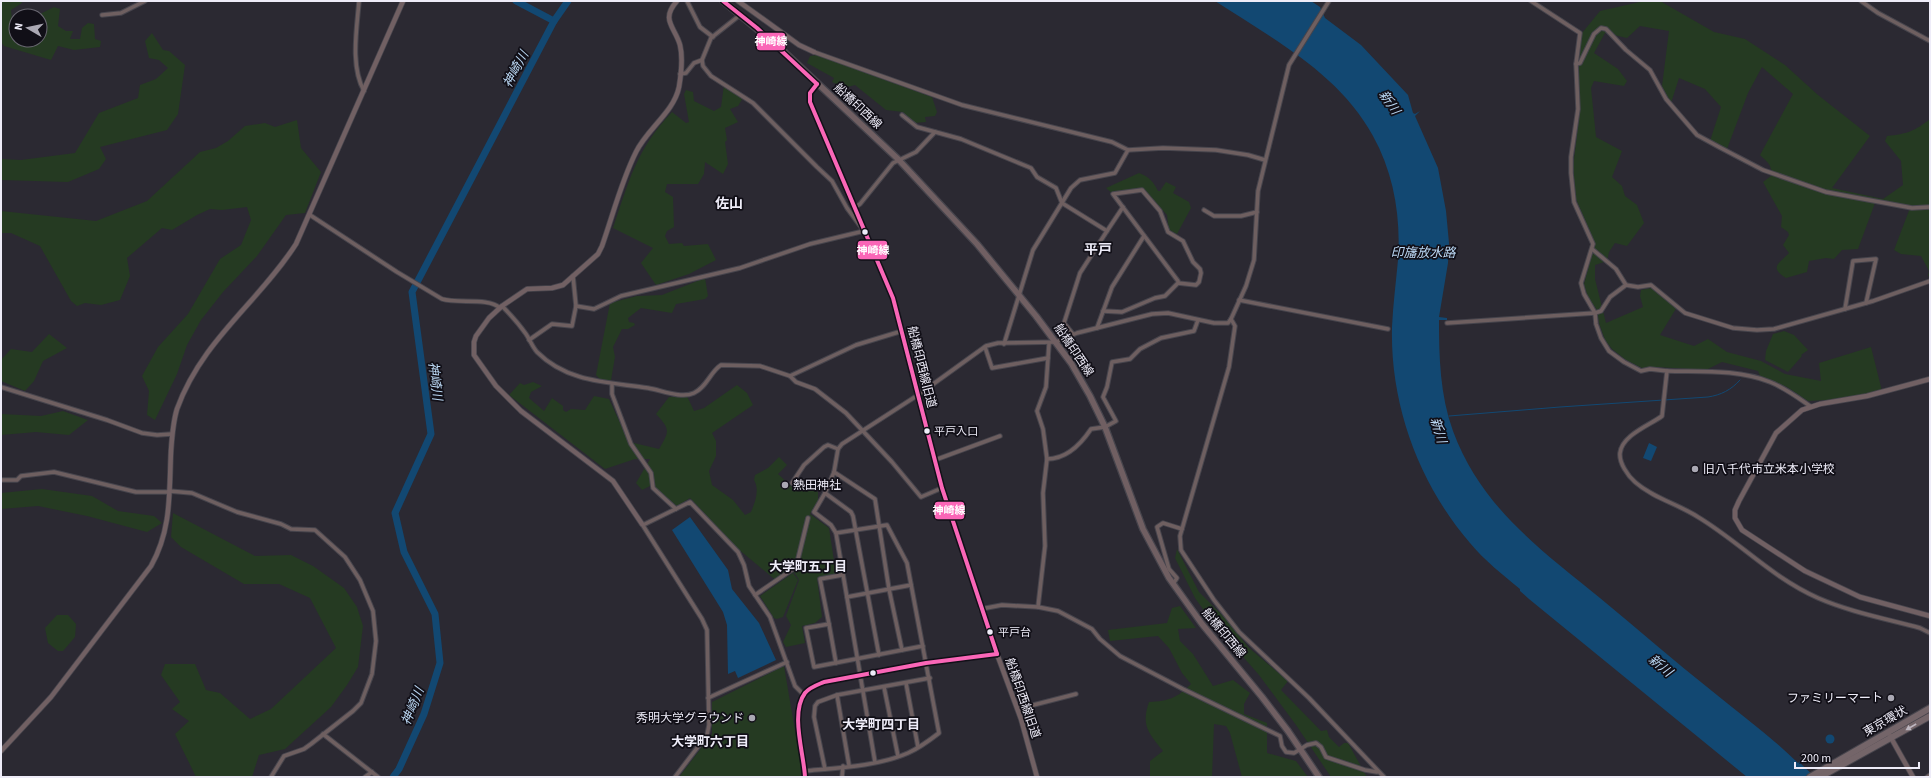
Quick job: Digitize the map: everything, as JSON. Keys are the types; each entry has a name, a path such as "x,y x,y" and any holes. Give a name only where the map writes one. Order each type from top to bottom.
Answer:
{"highway":[{"name":"東京環状","path":"1820,777 1833,767 1930,708"},
{"name":"東京環状","path":"1810,777 1891,739 1930,716"}],"main road":[{"name":"船橋印西線","path":"722,1 740,14 781,49 898,159 957,221 1056,342 1084,385 1105,427 1143,529 1173,584 1202,624 1262,697 1300,749 1318,777"}],"street":[{"path":"102,15 121,13 145,1"},
{"path":"359,1 355,46 359,76 364,91"},
{"path":"1,751 51,697 151,566 165,536 172,434 180,403 203,358 225,328 279,269 296,244 403,1"},
{"path":"675,777 707,735 707,630 702,619 613,481 521,411 501,391 479,364 474,355 474,342 489,318 501,307 527,289 558,287 574,276 598,254 636,153 643,139 675,99 679,88 680,45 669,20 670,10 677,1"},
{"path":"687,1 700,26 713,37"},
{"path":"738,1 798,45 962,105 1112,142 1128,150 1163,148 1216,150 1248,155 1265,160"},
{"path":"875,762 836,533 831,525 814,512 825,493 834,472 838,449 842,444 860,431 918,395 985,347 1004,344 1049,344 1073,334 1152,314 1168,313 1222,324 1228,323 1240,300 1254,260 1258,191 1291,59 1329,1"},
{"path":"1531,1 1580,34 1576,64 1578,109 1571,157 1571,173 1574,202 1593,244 1581,283 1584,294 1595,313 1596,324 1609,350 1624,362 1641,370 1650,369 1667,371 1715,372 1761,379 1786,390 1810,406"},
{"path":"1861,1 1878,13 1930,41"},
{"path":"576,306 594,309 621,296 740,268 810,244 864,231 847,208 832,181 753,103 707,72 703,66 702,60 707,44 740,14"},
{"path":"1576,64 1580,63 1594,34 1601,28 1606,29 1626,50 1653,73 1666,99 1697,135 1706,140 1763,170 1826,192 1912,208 1930,207"},
{"path":"680,74 686,73 694,63 702,60"},
{"name":"船橋印西線旧道","path":"817,84 810,94 810,102 854,208 889,285 942,488 981,609 1018,710 1037,777"},
{"path":"902,115 917,127 961,139 1030,168 1037,177 1056,188 1062,203 1106,231"},
{"path":"854,208 860,204 898,159 916,152 935,132"},
{"path":"1004,344 1033,250 1062,203 1080,180 1115,173 1128,150"},
{"path":"1142,190 1160,211 1168,232 1185,244 1193,262 1202,273 1196,285 1178,283 1113,194 1142,190"},
{"path":"1073,334 1064,323 1080,273 1123,207"},
{"path":"1204,210 1214,216 1241,216 1257,212"},
{"path":"310,215 436,296 450,301 492,303 501,307 514,318 537,352 554,366 576,375 612,385 632,386 688,395 702,388 718,367 727,364 760,366 790,376 796,382 815,389 832,401 892,462 921,497 942,488"},
{"path":"1097,328 1112,287 1144,236"},
{"path":"1592,250 1616,269 1626,285"},
{"path":"1845,309 1853,261 1876,259 1866,303"},
{"path":"529,340 552,324 572,326 576,306 574,276"},
{"path":"1447,323 1595,313 1601,311 1610,297 1626,285 1638,287 1651,286 1685,313 1713,323 1748,330 1774,329 1866,303 1930,281"},
{"path":"1103,311 1122,312 1155,298 1166,296 1178,283"},
{"path":"1240,300 1388,329"},
{"path":"1231,319 1235,326 1229,367 1182,528 1180,536 1181,550 1214,600 1239,632 1335,725 1377,772 1384,777"},
{"path":"1047,459 1053,459 1076,449 1091,429 1105,427 1116,421 1103,397 1107,387 1112,362 1130,359 1140,349 1161,338 1194,331 1198,320"},
{"path":"790,376 856,345 902,331"},
{"path":"1038,607 1045,546 1043,493 1047,459 1043,428 1037,411 1046,387 1049,344"},
{"path":"985,347 992,368 1048,358"},
{"path":"1667,371 1662,416 1639,428 1623,445 1620,452 1624,467 1633,480 1652,494 1698,516 1773,573 1800,589 1830,602 1920,628 1930,633"},
{"path":"1930,378 1868,396 1810,406 1796,415 1776,433 1739,501 1736,510 1738,524 1748,534 1805,571 1860,597 1930,616"},
{"path":"612,385 612,394 631,444 651,473 653,488 676,509"},
{"path":"1,387 107,420 142,433 151,435 172,434"},
{"path":"935,460 1000,436"},
{"path":"792,483 804,465 824,447 828,445 838,449"},
{"path":"1,480 17,480 21,476 54,472 136,492 169,491 192,493 238,512 281,524 292,529 315,530 345,557 360,580 375,622 376,642 372,674 361,703 353,711 304,749 284,756 271,777"},
{"path":"834,472 875,499 889,590 902,650"},
{"path":"825,493 851,512 856,530 879,655"},
{"path":"642,525 690,502 738,552 744,565 746,580 770,617 796,686 804,694"},
{"path":"755,595 796,567 808,518"},
{"path":"1173,584 1177,578 1169,569 1157,527 1162,523 1182,528"},
{"path":"805,770 825,769 875,762 909,753 939,733 930,678 907,563 887,525 836,533"},
{"path":"836,663 820,579 842,575"},
{"path":"847,597 911,585"},
{"path":"981,609 1002,605 1038,607 1058,611 1085,624 1120,656 1183,690 1280,736 1282,746 1286,752 1294,753 1312,742 1321,747 1326,757 1365,770 1377,772"},
{"path":"829,624 806,628 814,667 923,646"},
{"path":"805,777 798,713 804,694 815,686 824,682 926,663 997,654"},
{"path":"708,698 786,662"},
{"path":"825,769 814,717 814,711 818,702 836,695 930,678"},
{"path":"906,683 918,747"},
{"path":"884,687 898,756"},
{"path":"1018,710 1076,694"},
{"path":"836,695 849,765"},
{"path":"1888,733 1913,777"},
{"path":"323,734 378,777"},
{"path":"842,777 843,766"},
{"path":"365,777 372,772"}],"green space":[{"path":"1,1 21,1 22,3 14,8 8,8 8,47 4,46 1,42"},
{"path":"1644,1 1660,1 1714,32 1745,39 1785,65 1818,95 1870,136 1832,188 1883,199 1903,185 1901,161 1885,141 1887,136 1910,131 1930,119 1930,276 1928,276 1929,271 1921,256 1901,254 1894,250 1910,208 1875,203 1858,249 1842,250 1834,259 1826,258 1809,261 1807,272 1786,278 1781,274 1778,271 1777,265 1789,253 1783,245 1789,235 1788,232 1781,227 1782,216 1763,182 1771,176 1771,169 1769,164 1760,155 1793,94 1762,67 1748,93 1727,149 1710,141 1721,107 1705,89 1679,78 1671,103 1662,86 1669,31 1640,26 1627,38 1605,33 1594,53 1618,69 1627,81 1624,86 1594,81 1591,88 1596,137 1622,151 1612,177 1622,186 1625,196 1637,205 1644,223 1627,246 1615,243 1609,252 1607,261 1595,265 1595,279 1606,323 1643,307 1640,296 1641,290 1651,288 1677,307 1660,335 1694,346 1708,339 1727,352 1761,361 1785,374 1821,381 1819,363 1871,347 1882,391 1846,399 1808,401 1787,387 1760,376 1758,371 1722,362 1706,370 1657,367 1642,368 1626,360 1612,349 1605,340 1599,323 1597,310 1588,297 1584,284 1595,243 1576,199 1573,167 1580,111 1578,73 1582,33 1600,11"},
{"path":"54,7 60,9 58,26 66,31 73,31 70,39 80,39 82,28 88,23 94,24 95,39 101,41 100,47 74,50 58,46 51,60 11,48 48,48 48,10"},
{"path":"152,33 163,50 169,51 185,65 178,114 167,130 100,147 106,159 99,169 68,182 1,180 1,159 21,160 75,153 99,113 138,98 140,85 156,79 168,68 159,60 149,58 145,41"},
{"path":"817,55 932,97 937,112 935,116 925,117 926,122 914,123 903,112 886,110 855,85 844,88 832,82 834,78 807,63 810,56"},
{"path":"724,85 743,98 738,106 730,109 738,122 725,128 728,164 723,174 705,162 704,174 698,184 667,184 665,192 673,197 674,227 667,231 665,236 669,244 682,243 684,246 708,244 716,260 689,274 656,285 641,263 653,248 613,228 624,195 642,153 660,126 672,112 686,123 689,122 684,94 686,90 693,92 694,101 714,111 721,107"},
{"path":"297,120 301,148 321,172 305,213 286,215 257,256 223,292 201,320 187,345 177,374 155,420 147,415 149,391 142,376 158,347 188,314 220,259 241,245 251,220 247,207 222,210 210,209 172,230 162,228 127,258 130,276 120,300 101,305 85,303 77,306 71,301 40,246 11,233 1,233 1,211 96,221 147,201 200,152 216,148 228,141 245,126 265,123 275,127"},
{"path":"1139,173 1150,180 1158,191 1160,191 1166,182 1176,187 1173,193 1189,202 1191,208 1177,234 1169,230 1167,215 1144,189 1140,188 1112,193 1106,188"},
{"path":"705,278 708,296 705,299 676,304 672,313 641,308 628,318 629,322 634,323 635,325 628,329 622,329 613,347 615,357 611,380 601,380 596,375 610,303 637,296 662,295"},
{"path":"1784,331 1794,335 1808,350 1801,355 1802,356 1788,372 1765,360 1766,351 1773,334"},
{"path":"49,334 67,348 43,361 34,381 25,391 1,381 1,360 11,349 32,352"},
{"path":"533,382 542,386 531,392 529,398 544,411 552,398 563,406 563,410 566,412 571,409 585,410 594,396 609,399 627,438 634,443 659,449 667,434 667,430 664,423 656,414 669,397 687,396 694,411 704,408 737,385 747,393 753,405 712,433 716,441 716,456 709,471 712,485 733,500 745,515 751,512 757,492 754,480 755,475 768,468 779,457 787,465 778,474 792,487 803,484 818,492 818,501 810,514 829,528 836,574 817,578 822,617 815,623 802,626 805,643 786,647 783,642 791,625 786,616 799,580 794,572 778,582 737,548 690,498 677,506 658,490 650,486 642,490 636,483 650,459 635,459 605,469 509,395 520,383 524,385"},
{"path":"63,411 88,420 69,435 36,432 1,435 1,414 41,416"},
{"path":"42,489 92,496 118,511 154,516 162,523 147,532 87,516 38,506 1,509 1,493"},
{"path":"173,513 255,556 291,555 313,566 344,588 357,607 363,626 358,667 331,707 285,749 259,755 252,777 196,777 175,734 189,721 172,709 180,702 161,675 165,664 195,664 206,690 220,693 250,719 271,709 336,648 310,598 279,584 244,584 181,547 171,537"},
{"path":"1177,549 1199,592 1225,618 1248,647 1288,681 1281,690 1321,731 1327,730 1329,737 1339,747 1344,743 1348,743 1367,777 1331,777 1296,725 1259,675 1210,619 1195,598 1175,558"},
{"path":"793,573 798,580 783,617 777,619 774,618 760,596"},
{"path":"1180,606 1196,628 1178,629 1180,641 1193,654 1213,686 1233,680 1250,693 1244,704 1244,714 1267,723 1267,753 1296,761 1308,777 1242,777 1230,733 1226,726 1214,724 1212,777 1150,777 1150,761 1163,751 1153,739 1147,728 1146,717 1149,702 1167,700 1177,696 1191,684 1182,673 1169,648 1158,636 1110,641 1108,630 1167,623 1172,608"},
{"path":"57,615 68,615 76,624 75,637 63,651 58,651 48,643 45,628"},
{"name":"秀明大学グラウンド","path":"784,666 802,772 801,777 679,777 712,734 712,702"}],"water":[{"name":"印旛放水路","path":"1215,1 1311,1 1320,7 1325,18 1361,45 1408,95 1413,113 1415,114 1420,111 1415,116 1438,168 1446,211 1449,243 1448,263 1439,317 1447,318 1447,320 1439,320 1441,376 1445,404 1453,431 1465,458 1479,482 1514,525 1535,544 1767,735 1798,763 1804,758 1800,763 1815,777 1747,777 1529,599 1520,591 1520,589 1481,555 1452,520 1422,469 1402,414 1396,385 1392,327 1399,244 1397,212 1391,181 1380,150 1359,114 1342,94 1323,76 1282,44"},
{"path":"1649,443 1657,447 1651,461 1643,458"},
{"path":"690,517 728,570 732,589 759,623 776,660 738,678 735,671 728,674 727,625 723,612 672,530"},
{"path":"1830,734 1835,739 1830,744 1825,739"}],"waterway":[{"path":"516,1 554,21"},
{"name":"神崎川","path":"393,777 399,769 424,714 440,663 435,614 404,552 395,513 431,434 412,292 554,21 568,1"},
{"name":"新川","path":"1449,416 1708,397 1726,392 1740,380"}],"transit line":[{"name":"神崎線","path":"723,1 757,28 817,84"},
{"name":"神崎線","path":"817,84 810,93 810,102 893,298 942,488 997,654"},
{"name":"神崎線","path":"805,777 798,722 801,701 805,693 811,688 824,682 926,663 997,654"}],"place":[{"name":"平戸入口","path":"927,431"},
{"name":"旧八千代市立米本小学校","path":"1695,469"},
{"name":"熱田神社","path":"785,485"},
{"name":"平戸台","path":"990,632"},
{"name":"ファミリーマート","path":"1891,698"},
{"name":"秀明大学グラウンド","path":"752,718"}],"district":[{"name":"佐山","path":"729,203"},
{"name":"平戸","path":"1098,249"},
{"name":"大学町五丁目","path":"808,566"},
{"name":"大学町四丁目","path":"881,724"},
{"name":"大学町六丁目","path":"710,741"}]}
